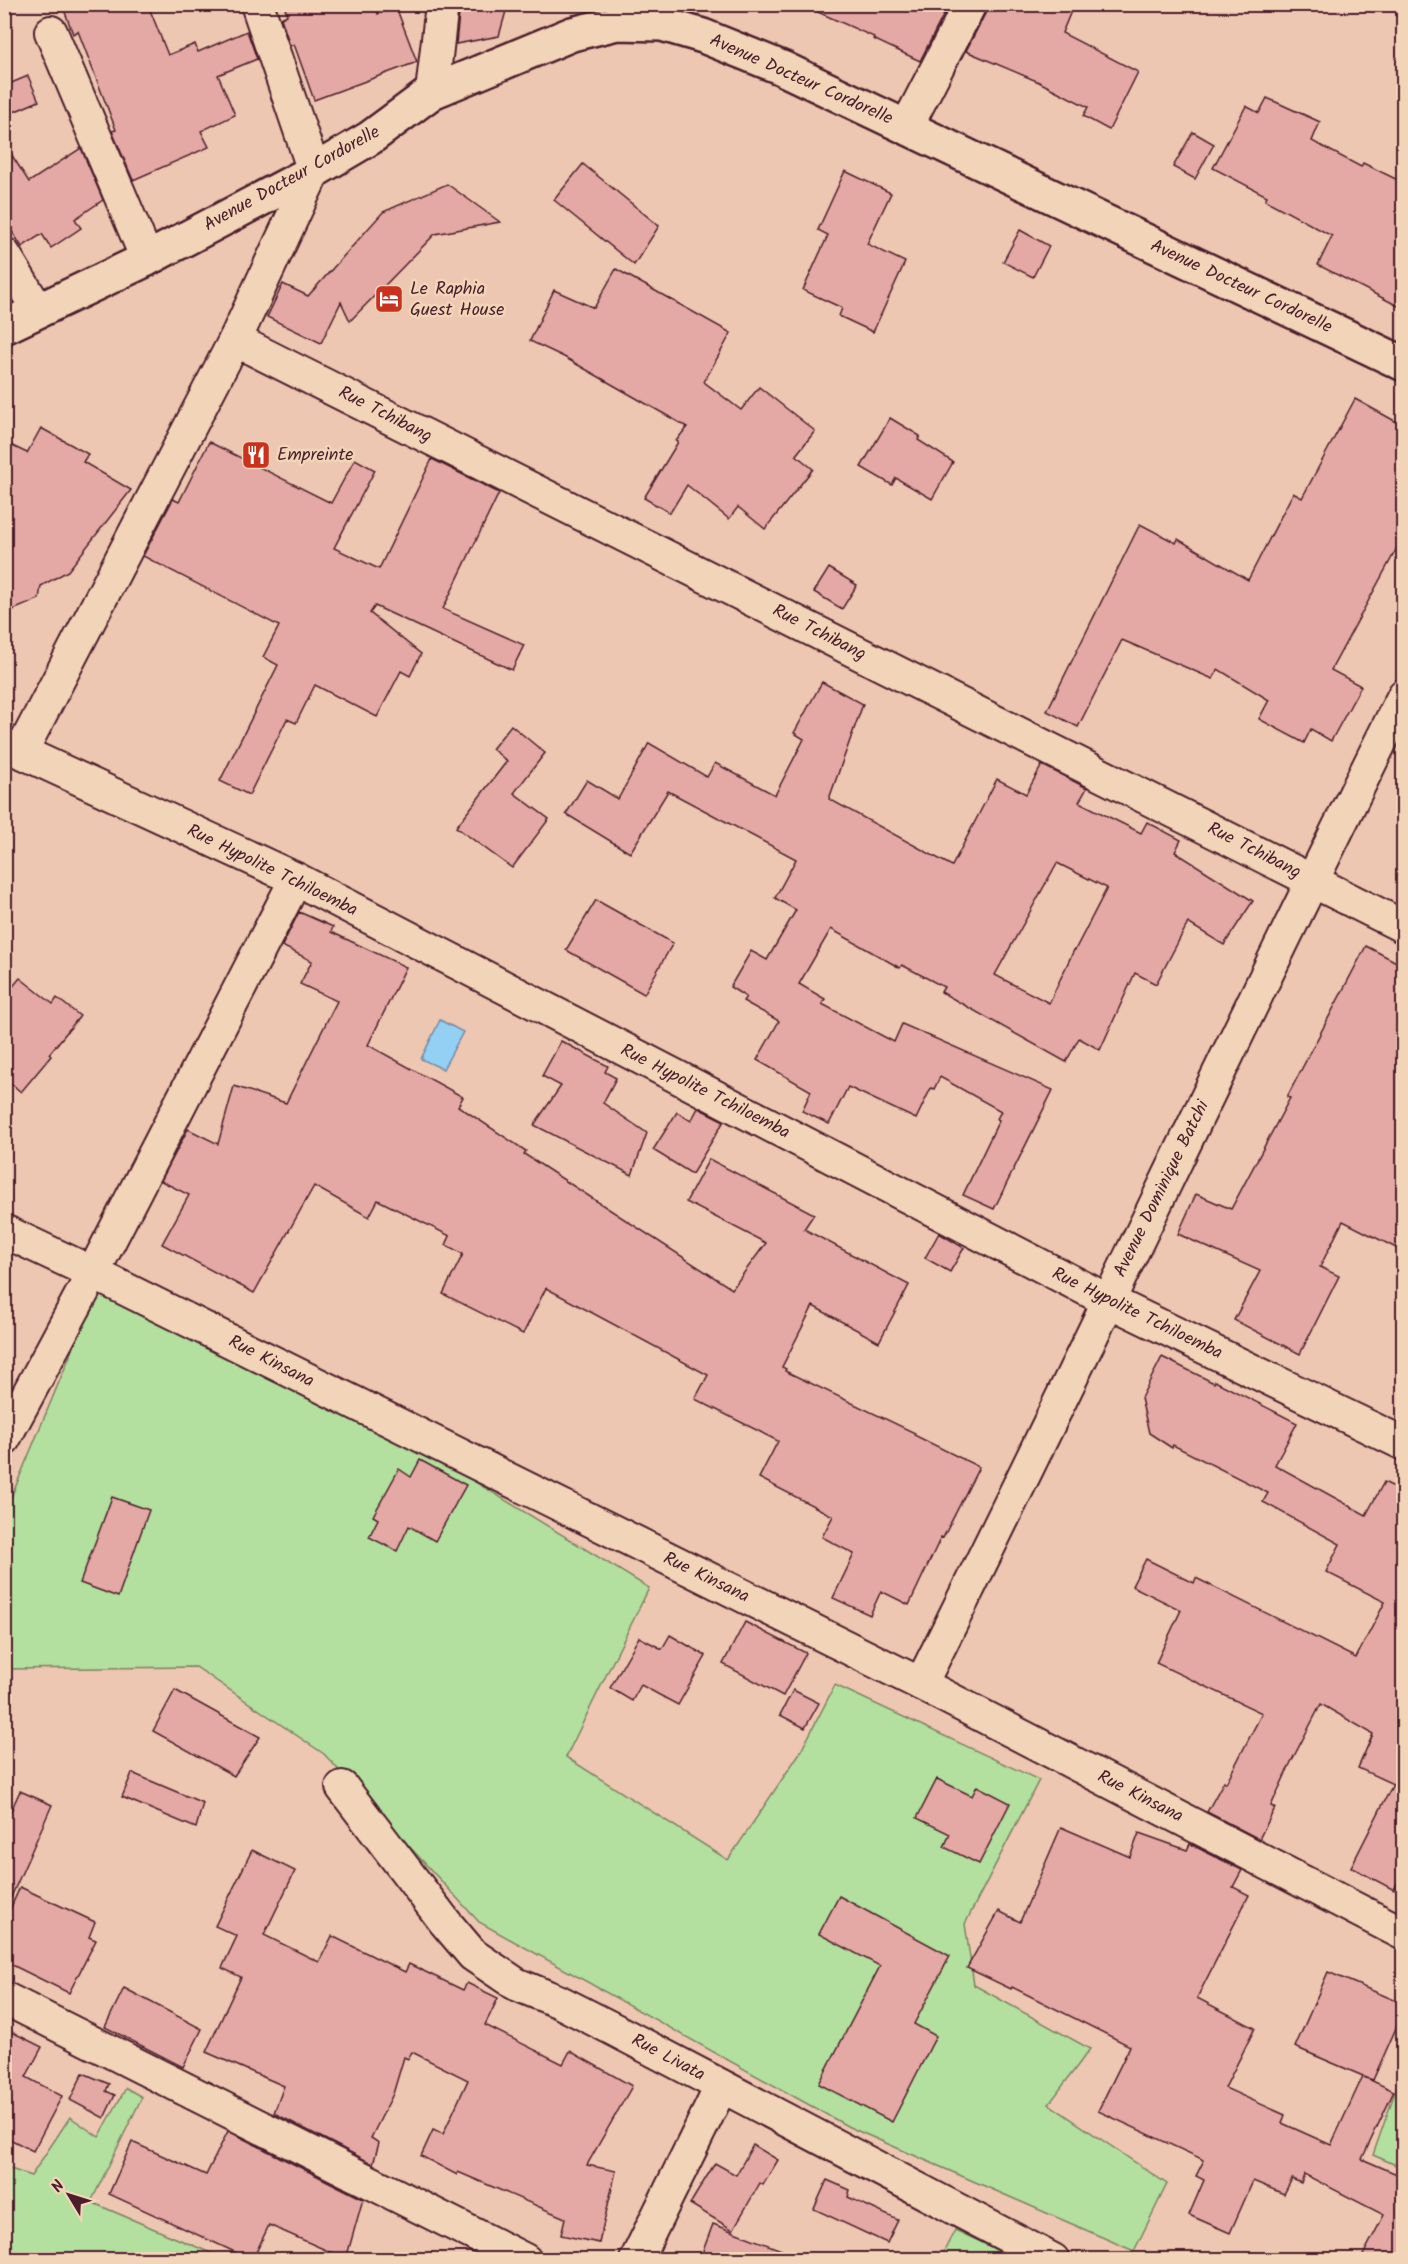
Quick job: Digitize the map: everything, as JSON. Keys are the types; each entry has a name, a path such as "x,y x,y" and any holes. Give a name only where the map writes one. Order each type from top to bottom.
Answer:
{"street":[{"path":"13,748 235,340 314,171 257,4"},
{"path":"432,93 442,4"},
{"path":"906,128 970,4"},
{"name":"Avenue Docteur Cordorelle","path":"4,327 147,259 314,171 370,138 432,93 572,34 617,23 662,24 702,36 782,68 1404,364"},
{"path":"51,32 147,259"},
{"path":"4,254 38,310"},
{"name":"Rue Tchibang","path":"235,340 1404,927"},
{"name":"Avenue Dominique Batchi","path":"921,1684 1009,1508 1311,880 1404,695"},
{"name":"Rue Hypolite Tchiloemba","path":"13,748 296,879 1109,1301 1404,1444"},
{"path":"4,1438 93,1272 296,879"},
{"name":"Rue Kinsana","path":"4,1231 93,1272 921,1684 1404,1934"},
{"name":"Rue Livata","path":"342,1788 444,1922 473,1955 516,1984 560,2001 1053,2259"},
{"path":"4,1998 525,2259"},
{"path":"636,2259 721,2087"}],"green space":[{"path":"94,1285 384,1426 649,1588 566,1757 728,1860 801,1751 835,1685 1039,1780 965,1924 974,1985 1090,2049 1049,2104 1167,2184 1134,2251 849,2127 479,1922 324,1754 196,1667 5,1669 5,1512 74,1346"},
{"path":"1403,2069 1403,2168 1373,2155"},
{"path":"126,2088 142,2097 91,2202 225,2259 5,2259 5,2167 31,2176 70,2117 99,2137"},
{"path":"955,2230 1018,2259 940,2259"}],"water":[{"path":"440,1020 463,1032 443,1069 421,1059"}],"building":[{"path":"62,4 148,5 168,55 195,44 198,52 247,31 257,59 218,75 235,115 201,131 209,147 133,180 112,131 116,130 78,31 73,34"},
{"path":"284,4 375,4 378,14 396,7 417,62 314,100 294,44 290,46 281,18 287,15"},
{"path":"460,4 508,4 499,36 456,44"},
{"path":"800,4 949,4 920,61 873,39 874,37"},
{"path":"988,4 1074,4 1062,33 1138,72 1109,130 1083,116 1088,107 1039,82 966,51"},
{"path":"28,76 39,101 4,116 4,86"},
{"path":"1267,98 1320,122 1312,141 1361,167 1363,163 1404,183 1404,309 1318,265 1332,236 1265,200 1267,196 1213,168 1246,106 1259,113"},
{"path":"1193,132 1214,144 1195,179 1173,167"},
{"path":"4,143 29,182 81,148 103,200 75,219 81,228 51,248 42,234 22,247 4,219"},
{"path":"583,164 659,226 634,265 554,200"},
{"path":"845,171 891,193 867,244 905,262 873,332 839,316 842,308 803,290 828,235 818,230"},
{"path":"447,184 500,222 435,234 350,321 341,302 321,343 267,317 283,284 308,296 383,212"},
{"path":"1020,230 1049,246 1033,277 1003,262"},
{"path":"616,269 731,333 704,382 741,410 759,387 815,431 796,455 813,469 765,529 738,507 729,519 687,485 670,513 644,498 678,442 676,441 687,427 564,357 530,341 554,290 594,308"},
{"path":"1355,399 1404,426 1404,535 1331,670 1361,686 1331,741 1311,729 1304,743 1259,719 1269,700 1218,669 1213,679 1122,640 1078,727 1047,711 1140,524 1176,543 1178,539 1248,580 1293,493 1302,498"},
{"path":"890,418 920,436 918,440 953,462 932,499 896,478 892,485 861,467"},
{"path":"41,428 88,454 83,462 131,490 68,571 41,586 39,599 11,611 10,600 4,602 4,442 27,453"},
{"path":"209,442 331,503 355,459 375,470 334,548 379,569 432,459 499,493 443,609 524,645 512,670 375,606 370,613 421,654 410,676 401,671 377,717 315,685 296,723 287,719 249,795 220,781 278,665 263,657 279,626 143,556 173,499 179,502"},
{"path":"829,568 857,585 842,609 814,592"},
{"path":"822,682 863,704 829,799 952,866 997,779 1026,794 1042,765 1087,788 1079,802 1141,833 1147,822 1181,840 1175,852 1253,901 1224,945 1188,923 1156,984 1135,973 1100,1050 1079,1038 1066,1062 941,992 944,987 902,965 900,968 831,929 799,984 825,999 822,1004 894,1042 902,1024 1053,1090 994,1209 963,1195 999,1120 997,1119 1001,1111 940,1077 934,1089 931,1088 916,1119 848,1087 829,1124 802,1111 811,1091 757,1060 779,1021 743,1001 746,997 730,987 751,951 767,960 796,910 775,898 796,859 668,791 630,853 566,814 587,780 618,799 649,743 707,777 715,763 775,795 804,739 794,733","holes":["1057,863 1107,888 1049,1003 995,975"]},
{"path":"511,725 545,753 514,793 549,819 512,868 456,827 507,761 492,749"},
{"path":"596,900 673,943 644,994 566,950"},
{"path":"299,912 333,927 331,932 406,967 368,1045 463,1097 458,1106 526,1151 524,1154 732,1289 766,1243 686,1202 709,1159 814,1214 804,1229 909,1285 879,1342 813,1306 782,1367 786,1369 785,1371 915,1433 914,1435 979,1467 943,1538 941,1537 909,1605 881,1591 870,1615 833,1598 854,1554 822,1537 833,1516 759,1478 778,1441 695,1399 708,1375 546,1288 523,1334 443,1294 463,1254 446,1245 450,1236 378,1200 369,1217 314,1186 254,1293 162,1244 189,1195 161,1181 188,1129 218,1144 234,1086 286,1103 337,1001 300,984 312,961 282,946"},
{"path":"1366,946 1404,966 1404,1252 1343,1221 1320,1267 1339,1276 1300,1354 1234,1320 1260,1271 1178,1234 1196,1194 1231,1209"},
{"path":"20,978 53,1004 57,998 80,1016 21,1092 4,1078 4,997"},
{"path":"561,1041 608,1066 605,1072 616,1078 603,1103 647,1133 632,1175 534,1125 561,1086 542,1076"},
{"path":"698,1108 724,1121 692,1174 653,1150 677,1112 691,1121"},
{"path":"939,1233 964,1248 950,1272 925,1258"},
{"path":"1162,1357 1297,1423 1275,1465 1366,1515 1384,1482 1404,1492 1404,1868 1394,1890 1351,1867 1393,1784 1358,1768 1373,1734 1321,1704 1291,1762 1271,1806 1275,1808 1259,1839 1207,1812 1224,1781 1226,1783 1262,1713 1156,1663 1181,1610 1132,1586 1146,1559 1194,1583 1196,1578 1356,1658 1385,1602 1326,1572 1340,1544 1263,1502 1268,1493 1173,1445 1172,1448 1149,1433 1141,1398"},
{"path":"420,1460 466,1485 435,1541 409,1526 397,1551 369,1537 378,1519 373,1516 399,1469 411,1477"},
{"path":"112,1497 149,1510 118,1597 80,1583"},
{"path":"745,1622 806,1653 783,1696 723,1664"},
{"path":"670,1635 706,1656 678,1705 641,1685 632,1701 610,1688 639,1637 662,1649"},
{"path":"175,1690 260,1737 234,1776 153,1731"},
{"path":"793,1690 819,1703 805,1728 780,1715"},
{"path":"132,1773 203,1803 196,1828 122,1797"},
{"path":"937,1779 972,1796 977,1786 1010,1803 979,1864 944,1847 950,1834 917,1818"},
{"path":"20,1791 52,1805 4,1913 4,1826"},
{"path":"1061,1827 1130,1857 1139,1833 1187,1850 1190,1844 1242,1870 1233,1887 1249,1895 1197,1998 1255,2028 1225,2088 1285,2115 1282,2123 1331,2145 1363,2076 1295,2047 1328,1972 1404,2004 1404,2010 1373,2080 1364,2077 1394,2091 1362,2159 1404,2177 1404,2259 1361,2259 1384,2215 1304,2174 1301,2183 1292,2179 1284,2194 1253,2181 1230,2233 1189,2215 1204,2180 1196,2176 1204,2160 1098,2111 1130,2046 1012,1987 1011,1989 967,1968 999,1911 1020,1922"},
{"path":"252,1850 295,1871 264,1935 319,1962 332,1936 405,1972 409,1964 463,1990 467,1983 498,1998 485,2025 563,2064 570,2051 632,2086 587,2165 616,2171 599,2243 561,2235 565,2218 458,2172 457,2175 421,2156 433,2130 443,2134 468,2080 412,2052 408,2059 404,2057 393,2094 371,2138 379,2143 373,2164 274,2113 284,2086 206,2052 241,1977 222,1968 237,1936 215,1926"},
{"path":"20,1887 95,1922 89,1937 96,1940 69,1993 4,1961 4,1923"},
{"path":"839,1896 950,1956 914,2024 936,2036 892,2122 819,2084 880,1966 819,1934"},
{"path":"124,1988 202,2029 183,2067 105,2027"},
{"path":"4,2028 42,2047 26,2077 62,2096 33,2151 4,2136"},
{"path":"83,2073 109,2084 106,2091 115,2095 104,2118 70,2100"},
{"path":"228,2131 363,2199 346,2259 269,2225 253,2259 250,2259 109,2194 132,2142 206,2175"},
{"path":"753,2145 778,2160 763,2185 760,2183 733,2230 690,2204 715,2163 736,2175"},
{"path":"827,2180 850,2190 848,2197 898,2220 887,2243 814,2209"},
{"path":"713,2224 800,2257 800,2259 700,2259"}],"place":[{"name":"Le Raphia Guest House","path":"389,299"},
{"name":"Empreinte","path":"256,455"}]}
